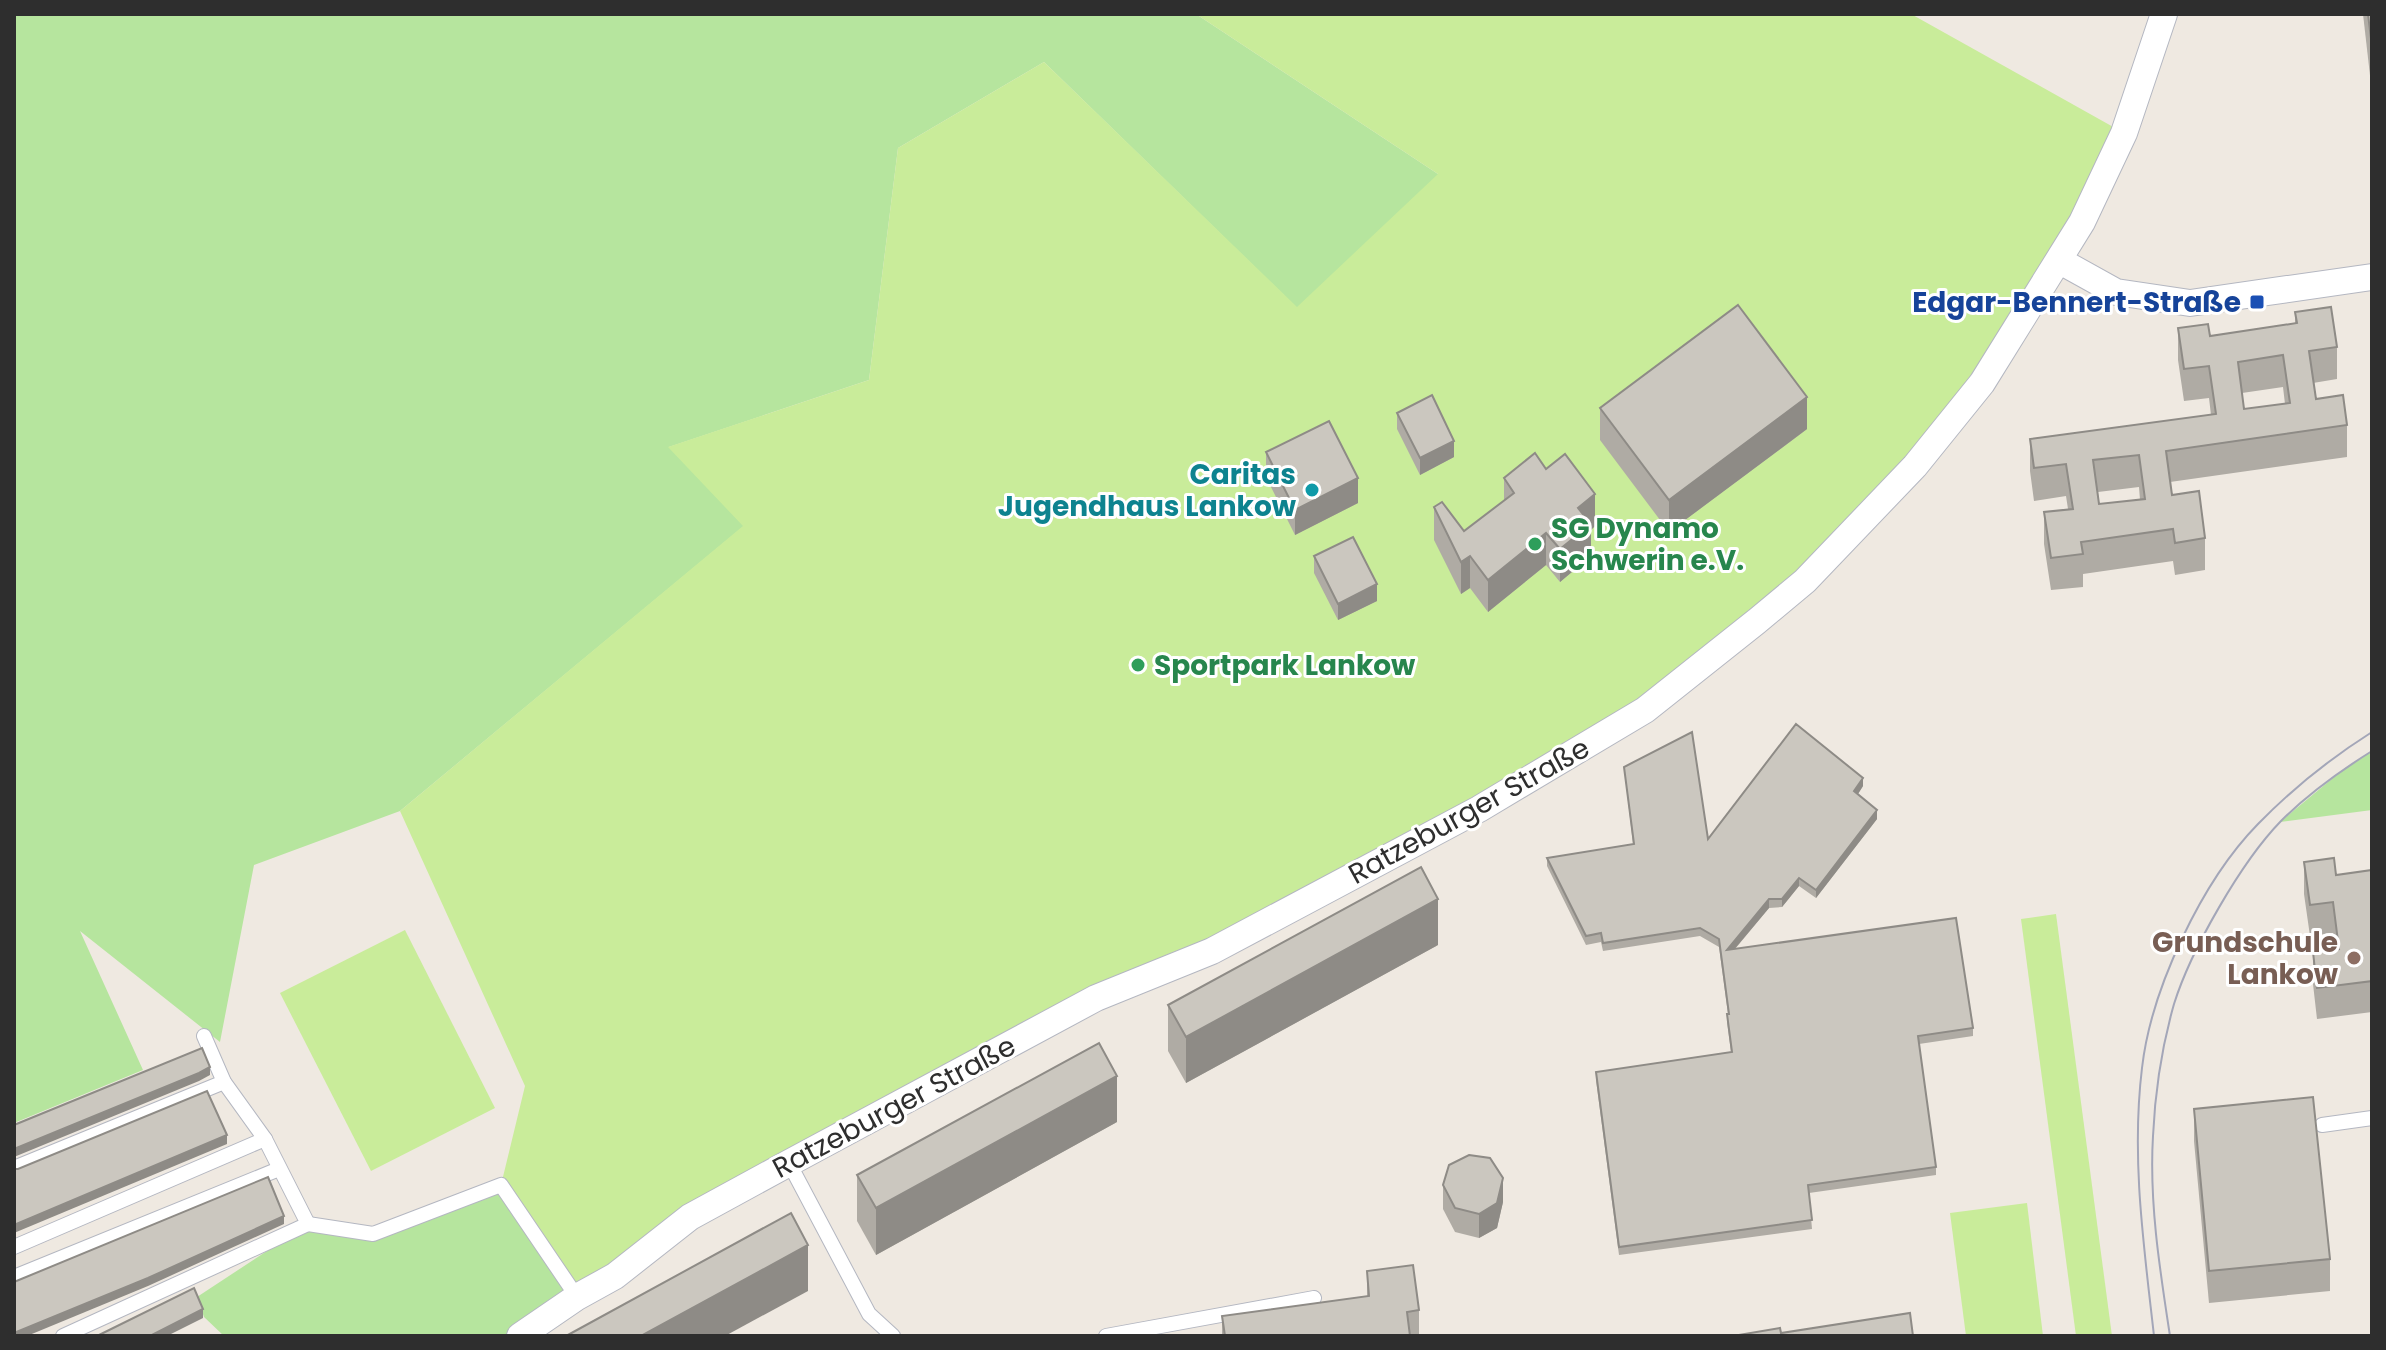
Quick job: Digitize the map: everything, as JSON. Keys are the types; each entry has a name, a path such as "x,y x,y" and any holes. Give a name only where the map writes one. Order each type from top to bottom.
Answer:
{"street":[{"name":"Ratzeburger Straße","path":"520,1336 577,1297 615,1276 690,1217 1096,998 1212,951 1479,809 1645,710 1805,581 1915,466 1982,383 2082,222 2124,133 2164,14"},
{"path":"2060,261 2116,292 2190,303 2372,277"}],"lane":[{"path":"204,1036 224,1082 265,1139 308,1224"},
{"path":"14,1168 224,1082"},
{"path":"2322,1125 2372,1118"},
{"path":"14,1247 265,1139"},
{"path":"789,1163 869,1314 893,1336"},
{"path":"14,1277 279,1169"},
{"path":"63,1336 308,1224 373,1234 501,1185 577,1297"},
{"path":"1106,1336 1314,1298"}],"green space":[{"path":"14,14 1196,14 1438,174 1684,14 1297,308 1044,62 898,148 869,380 669,447 744,526 400,811 254,865 220,1042 80,931 143,1070 14,1123"},
{"name":"Sportpark Lankow","path":"1196,14 1911,14 2124,133 1915,466 1645,710 1096,998 577,1297 501,1185 525,1086 400,811 743,526 668,447 869,380 898,148 1044,62 1297,307 1438,174"},
{"path":"2372,751 2372,810 2280,822 2345,768"},
{"path":"2056,914 2112,1336 2076,1336 2021,919"},
{"path":"405,930 495,1108 371,1171 280,993"},
{"path":"790,1163 520,1336 224,1336 204,1317 197,1297 308,1224 374,1234 501,1185"},
{"path":"2027,1203 2043,1336 1966,1336 1950,1213"}],"building":[{"path":"2368,14 2372,14 2372,47"},
{"path":"1738,305 1807,397 1669,500 1600,408"},
{"path":"2331,307 2337,347 2309,351 2316,399 2343,395 2347,425 2166,451 2172,495 2199,491 2205,538 2175,543 2173,529 2081,542 2083,554 2051,558 2044,512 2073,509 2066,464 2034,468 2030,439 2216,414 2209,366 2184,369 2178,328 2208,324 2210,336 2297,323 2295,312","holes":["2283,355 2290,403 2244,409 2238,362","2139,455 2145,499 2099,504 2093,460"]},
{"path":"1432,395 1454,441 1420,458 1397,413"},
{"path":"1329,421 1358,478 1295,510 1266,452"},
{"path":"1535,453 1546,469 1565,454 1595,494 1578,508 1591,524 1560,549 1546,533 1488,580 1470,556 1461,562 1434,507 1442,502 1464,531 1514,493 1504,478"},
{"path":"1353,537 1377,584 1338,604 1314,556"},
{"path":"1796,724 1863,778 1854,791 1877,810 1816,890 1799,878 1782,899 1769,899 1727,950 1956,918 1973,1028 1918,1036 1936,1167 1808,1185 1812,1220 1619,1247 1596,1072 1732,1052 1719,939 1700,928 1603,943 1601,933 1586,936 1547,858 1634,844 1624,767 1692,732 1708,839"},
{"path":"2334,858 2336,875 2372,870 2372,981 2317,988 2313,952 2339,949 2333,902 2310,905 2304,862"},
{"path":"1421,867 1438,899 1186,1037 1168,1005"},
{"path":"1099,1043 1117,1076 876,1208 857,1175"},
{"path":"202,1048 210,1067 199,1073 14,1149 14,1125"},
{"path":"207,1091 227,1135 14,1225 14,1169"},
{"path":"2313,1097 2330,1259 2209,1271 2194,1109"},
{"path":"1469,1155 1490,1158 1503,1178 1497,1203 1479,1214 1455,1208 1443,1185 1449,1165"},
{"path":"268,1177 284,1216 148,1278 14,1333 14,1282"},
{"path":"791,1213 808,1245 641,1336 566,1336"},
{"path":"1413,1265 1419,1310 1407,1312 1410,1336 1225,1336 1222,1316 1369,1296 1367,1271"},
{"path":"194,1288 203,1309 150,1336 97,1336"},
{"path":"1910,1313 1913,1336 1733,1336 1780,1328 1781,1333"}],"tram line":[{"path":"2154,1336 2140,1202 2139,1102 2147,1037 2168,971 2199,905 2237,848 2298,786 2372,732"},
{"path":"2170,1336 2156,1236 2152,1161 2157,1086 2174,1004 2205,933 2234,883 2266,838 2313,793 2372,751"}],"place":[{"name":"Edgar-Bennert-Straße","path":"2257,302"},
{"name":"Caritas Jugendhaus Lankow","path":"1312,490"},
{"name":"SG Dynamo Schwerin e.V.","path":"1535,544"},
{"name":"Sportpark Lankow","path":"1138,665"},
{"name":"Grundschule Lankow","path":"2354,958"}]}
